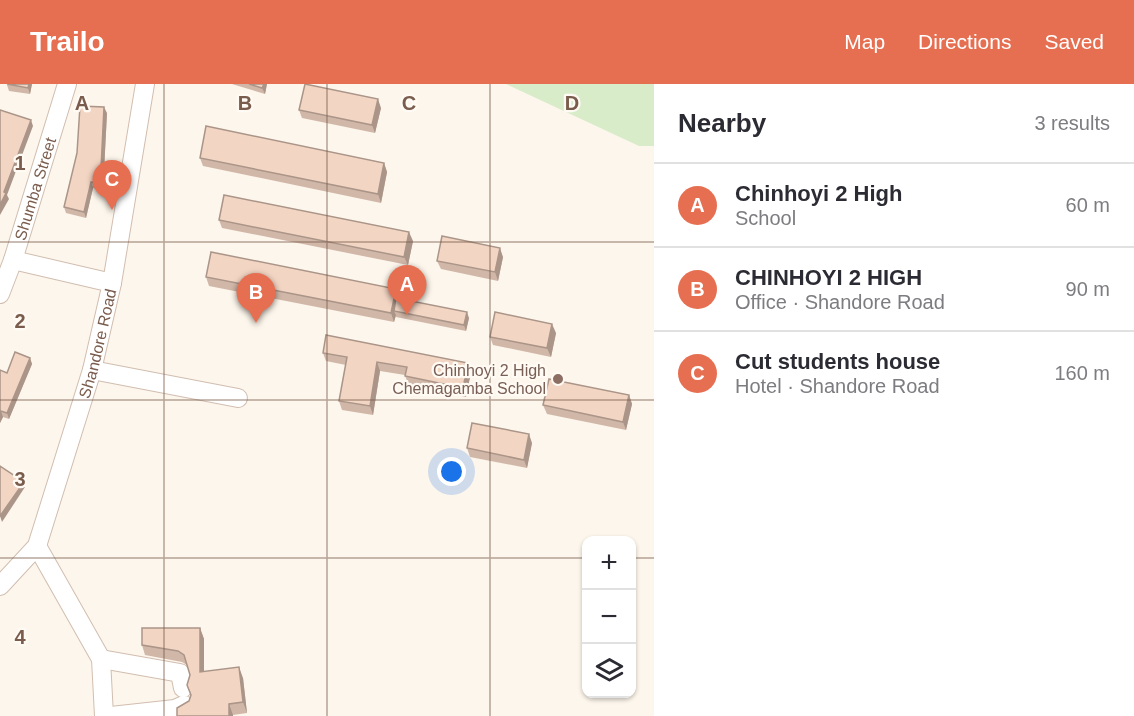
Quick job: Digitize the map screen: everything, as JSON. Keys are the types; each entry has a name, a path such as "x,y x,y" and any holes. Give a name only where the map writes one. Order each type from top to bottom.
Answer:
{"street":[{"name":"Shumba Street","path":"0,294 13,260 67,84"},
{"name":"Shandore Road","path":"0,586 37,546 92,370 112,283 145,84"},
{"path":"13,260 112,283"},
{"path":"92,370 238,398"},
{"path":"37,546 101,659 104,716"},
{"path":"101,659 180,673 184,697 175,709 111,716"}],"green space":[{"path":"506,84 654,84 654,146 639,146"}],"building":[{"path":"7,84 29,84 28,88"},
{"path":"249,84 264,84 262,88"},
{"path":"305,84 378,99 372,125 299,110"},
{"path":"80,106 104,107 101,169 103,170 100,184 91,182 84,212 64,207 77,153"},
{"path":"0,110 31,120 0,205"},
{"path":"206,126 384,163 378,194 200,158"},
{"path":"224,195 409,232 404,257 219,220"},
{"path":"442,236 500,248 495,272 437,261"},
{"path":"211,252 396,289 391,313 206,277"},
{"path":"396,298 467,312 464,325 394,311"},
{"path":"495,312 552,324 547,348 490,337"},
{"path":"326,335 468,363 463,388 405,376 407,367 377,362 370,406 339,401 347,357 323,353"},
{"path":"15,352 30,358 7,413 0,412 0,370 7,373"},
{"path":"549,379 629,395 623,422 543,405"},
{"path":"472,423 529,434 524,460 467,448"},
{"path":"0,466 24,482 0,516"},
{"path":"142,628 200,628 200,672 239,667 243,702 229,704 229,716 177,716 177,708 189,701 191,695 187,685 190,675 184,655 178,651 142,645"}],"place":[{"name":"Cut students house","path":"112,210"},
{"name":"Chinhoyi 2 High","path":"407,315"},
{"name":"CHINHOYI 2 HIGH","path":"256,323"},
{"name":"Chinhoyi 2 High Chemagamba School","path":"558,379"}]}
